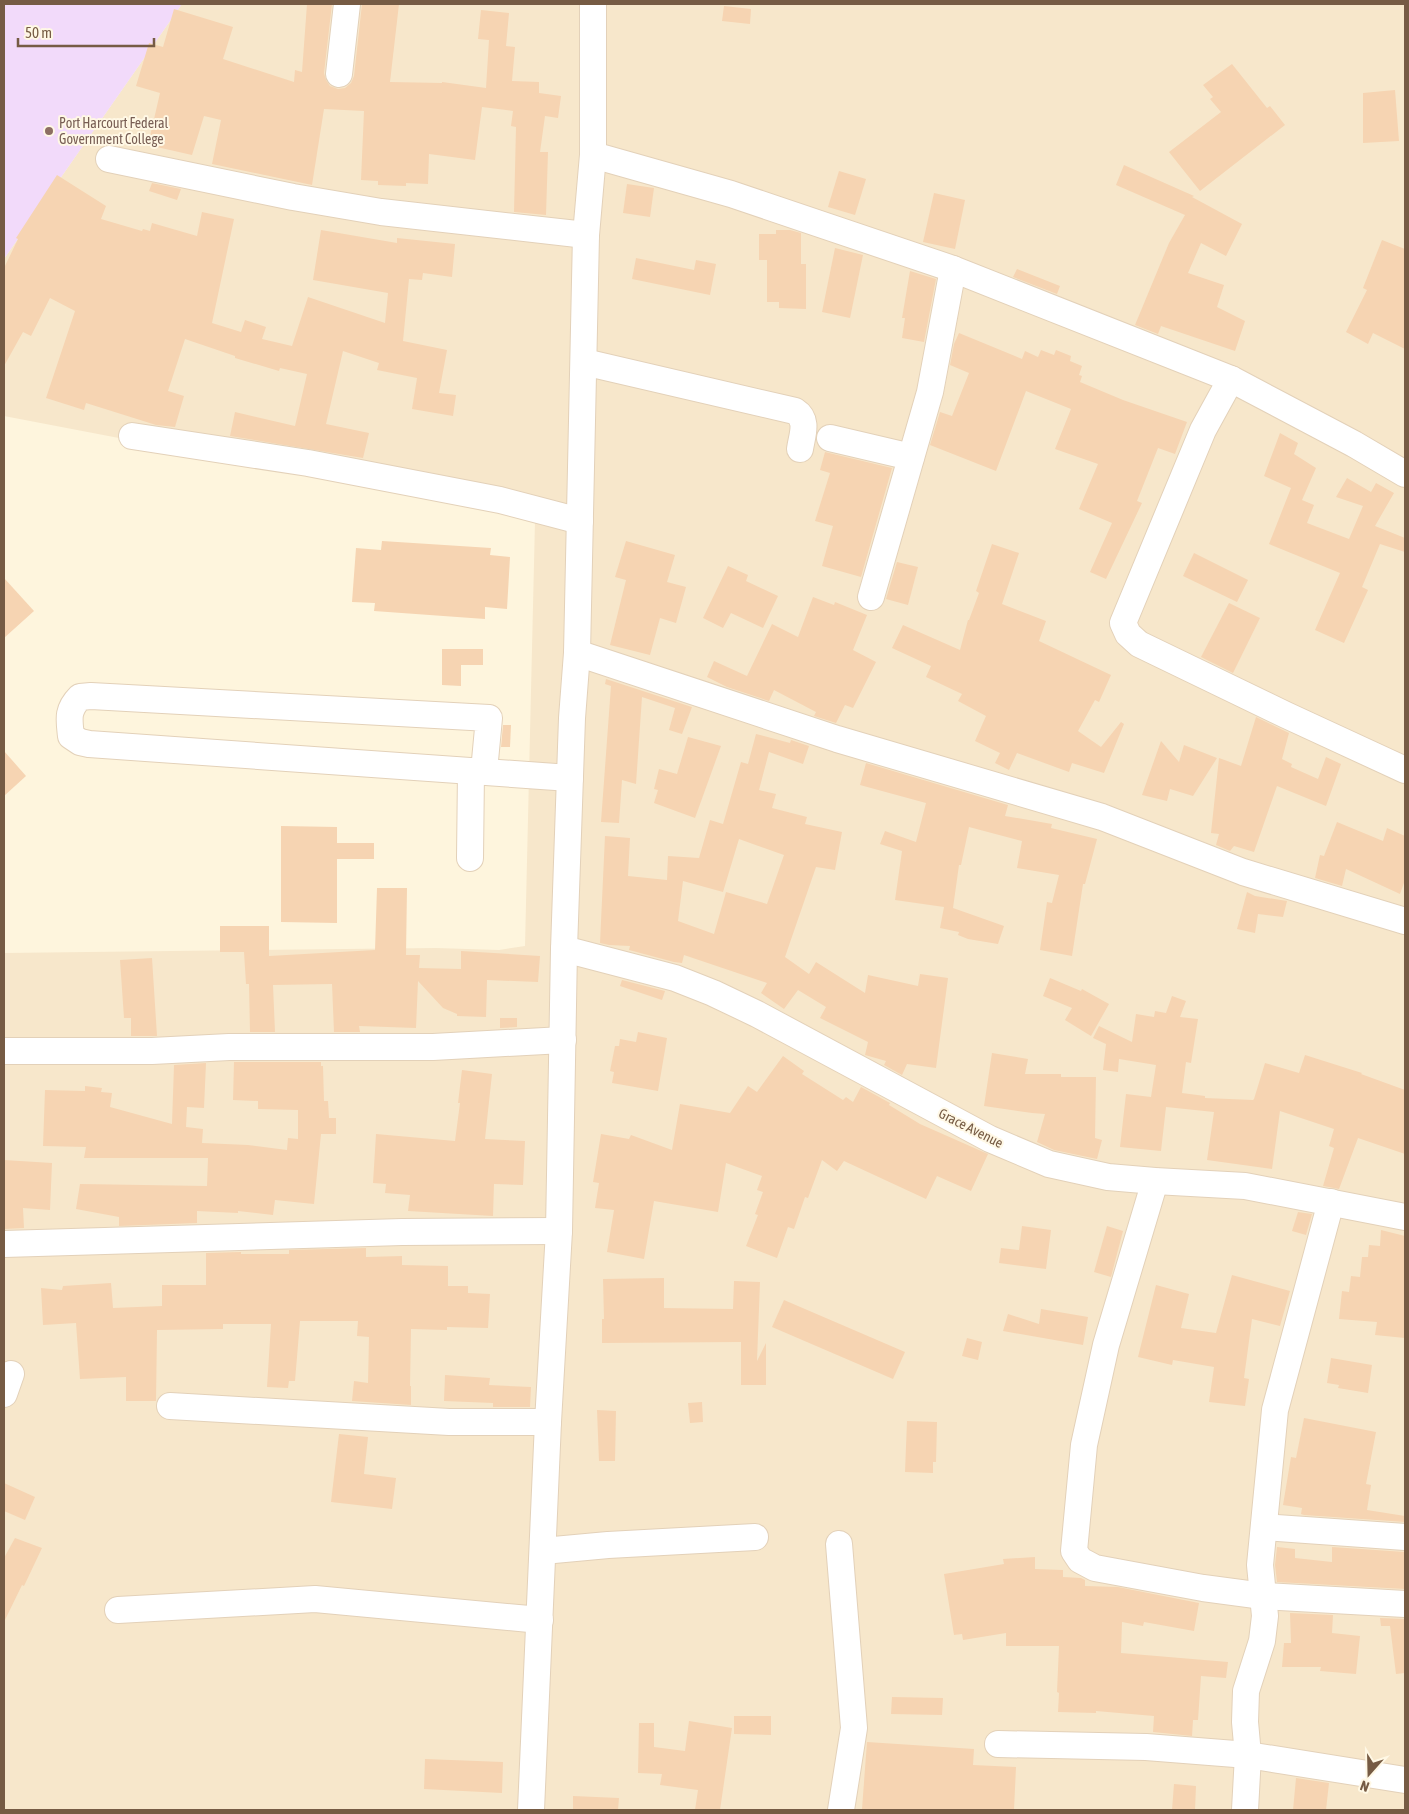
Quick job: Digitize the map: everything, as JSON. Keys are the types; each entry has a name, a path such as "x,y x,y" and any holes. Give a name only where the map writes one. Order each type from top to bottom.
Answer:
{"street":[{"path":"339,74 348,4"},
{"path":"531,1810 548,1422 559,1231 564,950 572,718 577,654 586,235 593,155 593,4"},
{"path":"593,155 731,194 953,269 1230,379 1354,444 1405,474"},
{"path":"110,159 293,197 381,212 586,235"},
{"path":"872,597 930,392 953,269"},
{"path":"584,362 795,411 801,415 804,421 800,449"},
{"path":"1230,379 1203,430 1123,623 1128,634 1148,648 1405,770"},
{"path":"132,436 328,467 500,500 580,522"},
{"path":"830,438 912,458"},
{"path":"577,654 837,739 1102,817 1244,872 1405,922"},
{"path":"470,858 477,771 489,718 91,696 80,697 72,706 69,718 72,736 80,742 90,744 477,771 570,778"},
{"name":"Grace Avenue","path":"564,950 676,978 714,992 990,1139 1049,1164 1108,1177 1155,1182 1245,1186 1405,1217"},
{"path":"4,1051 152,1051 229,1047 433,1047 563,1040"},
{"path":"1155,1182 1106,1344 1084,1445 1074,1551 1080,1560 1094,1568 1203,1588 1262,1596 1405,1604"},
{"path":"1245,1810 1248,1755 1245,1722 1246,1691 1262,1641 1265,1616 1260,1565 1275,1410 1332,1202"},
{"path":"4,1244 402,1232 559,1231"},
{"path":"170,1406 449,1422 548,1422"},
{"path":"1264,1527 1405,1537"},
{"path":"543,1551 608,1545 755,1537"},
{"path":"839,1544 854,1728 841,1810"},
{"path":"118,1610 315,1599 540,1620"},
{"path":"998,1744 1146,1747 1248,1755 1405,1780"}],"shaded area":[{"name":"Port Harcourt Federal Government College","path":"4,4 182,4 4,259"},
{"path":"182,4 1405,4 1405,1810 4,1810 4,953 436,948 499,950 525,946 535,521 359,484 4,416 4,259"}],"building":[{"path":"307,4 332,4 324,73 330,86 338,89 345,88 351,83 354,76 362,4 399,4 390,82 442,82 486,88 489,40 478,39 481,10 509,13 506,46 515,47 512,81 539,82 539,93 561,96 558,118 545,116 540,152 548,152 546,215 514,212 516,127 511,126 513,111 482,107 475,160 429,154 428,184 406,183 406,186 378,185 378,181 361,180 364,111 324,109 312,185 212,164 221,120 204,116 192,155 148,145 160,93 136,86 149,43 163,47 174,9 233,27 223,59 294,82 295,70 302,72"},
{"path":"724,6 751,9 750,24 722,21"},
{"path":"1232,64 1267,108 1270,106 1285,125 1200,191 1169,152 1221,112 1210,99 1213,97 1203,85"},
{"path":"1395,90 1399,141 1363,143 1363,93"},
{"path":"1124,165 1194,196 1192,197 1242,224 1226,256 1201,243 1188,273 1224,285 1217,307 1245,321 1235,351 1161,326 1158,334 1135,325 1169,243 1185,215 1116,185"},
{"path":"839,171 866,179 855,215 828,207"},
{"path":"57,175 106,206 101,219 142,231 143,229 150,231 152,223 197,236 202,212 234,219 212,323 241,332 245,320 266,327 262,339 292,346 308,297 385,323 388,293 313,280 321,230 397,243 397,238 455,244 452,277 423,273 422,280 409,279 403,341 447,350 439,393 456,395 453,416 412,409 417,378 377,370 379,363 343,351 326,424 369,433 363,458 230,436 235,412 295,426 307,374 280,368 279,371 235,358 235,356 185,339 168,391 184,396 175,427 156,425 86,403 84,410 46,398 75,311 50,298 31,336 23,332 4,366 4,268 18,239 16,238"},
{"path":"152,183 181,189 177,200 149,191"},
{"path":"627,184 654,188 650,217 623,213"},
{"path":"934,193 965,200 955,249 923,242"},
{"path":"776,230 790,230 801,233 801,264 806,264 806,309 779,308 779,302 767,302 767,260 759,260 759,234 776,234"},
{"path":"1382,240 1405,249 1405,349 1373,333 1368,344 1346,332 1367,290 1363,288"},
{"path":"835,248 863,255 850,318 822,312"},
{"path":"636,258 694,270 696,260 716,264 710,295 632,279"},
{"path":"1017,269 1060,286 1057,294 1013,277"},
{"path":"910,271 936,279 924,342 902,338 905,318 902,318"},
{"path":"959,333 1022,359 1025,351 1038,357 1041,350 1054,355 1056,350 1071,356 1070,361 1082,366 1079,375 1082,376 1080,382 1123,400 1187,422 1175,454 1158,448 1137,501 1142,503 1106,579 1090,572 1112,523 1079,509 1098,464 1055,449 1071,409 1026,391 996,471 930,445 940,412 952,416 969,373 950,365 954,344"},
{"path":"1280,433 1298,443 1294,454 1316,468 1302,500 1314,505 1307,523 1349,539 1363,506 1336,497 1347,478 1371,492 1376,483 1394,493 1375,526 1405,538 1405,552 1380,544 1362,587 1368,590 1344,643 1315,630 1340,573 1269,544 1291,488 1264,476"},
{"path":"825,452 892,468 861,577 822,566 833,526 815,521 830,473 820,470"},
{"path":"382,541 491,548 490,555 510,557 507,609 485,607 485,619 374,611 375,603 352,602 356,548 381,550"},
{"path":"626,541 675,555 667,582 686,587 676,623 660,618 650,655 610,645 626,580 615,577"},
{"path":"992,544 1019,553 1002,604 1046,621 1039,641 1111,675 1099,702 1095,700 1078,731 1101,747 1121,722 1124,724 1104,773 1072,763 1069,772 1017,753 1009,770 995,763 1000,753 975,741 986,716 958,701 962,694 926,677 931,666 892,648 903,625 960,650 968,620 979,593 976,591"},
{"path":"1194,553 1248,580 1237,602 1183,576"},
{"path":"897,562 918,567 908,605 886,599"},
{"path":"728,566 748,575 746,581 778,596 763,628 731,613 723,628 703,618"},
{"path":"4,578 34,611 4,638"},
{"path":"813,597 834,605 835,602 867,615 853,650 876,662 853,708 845,705 836,723 814,716 816,712 774,690 769,701 727,687 707,677 714,661 747,676 772,624 798,637"},
{"path":"1229,603 1260,618 1233,673 1201,657"},
{"path":"442,649 483,649 483,665 461,665 461,686 442,685"},
{"path":"606,679 692,707 682,734 669,730 675,708 642,697 636,784 622,780 619,823 601,822 611,686 605,684"},
{"path":"1256,717 1289,733 1282,759 1292,764 1291,767 1318,779 1326,757 1341,764 1326,806 1277,786 1254,852 1234,846 1230,851 1216,845 1219,834 1211,833 1219,758 1241,766"},
{"path":"503,725 511,725 510,747 501,747"},
{"path":"756,734 790,743 791,740 809,746 803,764 769,752 759,790 776,794 772,808 807,817 805,824 842,832 835,870 816,867 785,957 809,974 816,962 865,993 868,975 918,986 920,974 948,978 936,1068 907,1064 902,1075 884,1065 886,1061 865,1055 868,1042 820,1018 826,1007 798,990 784,1009 761,993 767,983 684,955 682,963 674,962 629,950 630,946 600,943 605,836 630,838 628,876 667,880 668,856 699,858 710,820 723,824 741,762 748,764","holes":["739,839 784,855 767,904 726,892 714,934 678,921 683,881 723,892"]},
{"path":"688,737 721,746 695,818 654,803 658,790 654,789 659,769 677,774"},
{"path":"1161,741 1179,762 1184,745 1217,758 1193,796 1170,789 1167,801 1142,795"},
{"path":"4,751 26,776 4,796"},
{"path":"866,763 1008,805 1005,816 1052,824 1051,828 1097,839 1085,884 1083,884 1072,956 1040,950 1047,902 1052,903 1059,875 1017,868 1022,841 969,827 961,865 959,865 953,908 1004,926 998,944 968,939 958,935 959,932 940,928 944,907 895,900 902,851 880,844 885,831 916,842 926,803 860,785"},
{"path":"1337,822 1383,841 1387,828 1405,836 1405,880 1400,894 1346,869 1342,886 1315,878 1320,855 1324,856"},
{"path":"281,826 337,827 337,843 374,843 374,859 337,859 337,923 281,922"},
{"path":"377,888 407,888 406,955 420,955 419,968 461,969 461,951 540,956 538,982 487,980 486,1017 457,1016 457,1014 443,1008 418,981 416,1028 359,1026 360,1032 334,1032 332,984 273,985 275,1032 250,1032 249,984 246,984 244,952 220,952 220,926 269,926 269,956 375,950"},
{"path":"1247,892 1255,896 1287,901 1283,917 1258,914 1255,933 1237,929"},
{"path":"152,958 157,1036 131,1036 131,1018 124,1018 120,960"},
{"path":"1050,978 1081,991 1082,989 1109,1004 1091,1036 1065,1020 1072,1008 1043,996"},
{"path":"622,980 665,991 662,1000 620,986"},
{"path":"1172,996 1186,1001 1180,1017 1198,1019 1191,1063 1186,1062 1182,1093 1205,1096 1205,1098 1253,1100 1265,1063 1299,1073 1305,1055 1362,1073 1405,1090 1405,1154 1358,1138 1339,1189 1323,1186 1334,1148 1329,1146 1334,1129 1280,1111 1272,1169 1207,1160 1214,1112 1166,1107 1161,1151 1120,1147 1126,1094 1151,1097 1156,1065 1119,1059 1118,1072 1103,1070 1106,1044 1093,1038 1099,1026 1132,1042 1136,1014 1154,1017 1155,1011 1166,1013"},
{"path":"500,1018 517,1018 517,1027 500,1028"},
{"path":"638,1032 667,1038 658,1091 612,1083 614,1072 610,1071 615,1046 619,1046 620,1039 636,1042"},
{"path":"992,1053 1028,1059 1025,1074 1061,1074 1061,1077 1096,1077 1095,1138 1102,1140 1097,1159 1054,1150 1037,1142 1045,1114 984,1106"},
{"path":"783,1056 804,1071 802,1074 843,1100 846,1097 853,1102 861,1087 890,1103 889,1105 920,1124 988,1154 971,1191 937,1176 926,1199 844,1161 837,1171 822,1160 808,1198 805,1197 794,1229 788,1227 777,1258 746,1246 758,1215 755,1214 763,1192 757,1190 762,1176 726,1163 718,1212 654,1201 644,1259 607,1252 614,1210 595,1208 599,1183 593,1182 601,1134 629,1139 631,1135 672,1150 680,1104 730,1113 748,1086 757,1092"},
{"path":"234,1062 321,1062 321,1066 323,1066 324,1101 328,1101 329,1118 336,1118 336,1134 321,1134 314,1204 275,1200 273,1215 238,1211 238,1213 197,1211 197,1223 119,1226 119,1217 76,1209 80,1184 207,1186 208,1158 84,1158 86,1147 43,1146 45,1090 85,1091 85,1086 102,1088 101,1092 112,1093 110,1107 172,1124 174,1065 206,1063 204,1108 187,1107 186,1127 203,1129 202,1143 248,1145 287,1150 288,1138 298,1139 298,1110 258,1109 258,1101 233,1100"},
{"path":"462,1070 492,1074 485,1139 525,1141 523,1185 494,1184 493,1216 408,1211 410,1195 385,1193 386,1184 373,1183 376,1134 455,1141"},
{"path":"4,1160 52,1163 50,1210 23,1208 24,1228 4,1229"},
{"path":"1298,1212 1312,1214 1306,1235 1292,1231"},
{"path":"1022,1226 1051,1230 1046,1269 999,1263 1001,1248 1019,1250"},
{"path":"1107,1226 1123,1231 1111,1277 1094,1272"},
{"path":"1381,1230 1405,1236 1405,1338 1375,1335 1377,1322 1339,1319 1342,1291 1349,1292 1351,1276 1360,1277 1362,1257 1368,1257 1369,1245 1380,1246"},
{"path":"366,1248 366,1257 402,1256 402,1265 448,1266 448,1286 468,1286 468,1293 490,1294 488,1328 447,1327 447,1330 411,1329 411,1405 352,1401 354,1381 368,1383 369,1337 357,1336 358,1321 300,1321 295,1381 289,1381 288,1388 267,1387 271,1324 223,1324 223,1329 157,1330 156,1401 126,1401 126,1377 80,1379 76,1323 43,1325 41,1288 62,1290 63,1286 111,1283 113,1308 162,1306 162,1285 206,1285 206,1253 289,1254 289,1250"},
{"path":"1232,1275 1290,1291 1280,1326 1252,1319 1244,1378 1249,1379 1245,1406 1209,1402 1214,1367 1173,1360 1172,1365 1138,1357 1156,1285 1189,1294 1181,1328 1216,1333"},
{"path":"664,1278 664,1308 733,1309 734,1281 760,1282 757,1361 766,1343 766,1385 741,1385 741,1342 602,1343 602,1319 604,1319 603,1279"},
{"path":"784,1300 905,1352 893,1379 772,1327"},
{"path":"1041,1309 1088,1317 1083,1345 1003,1331 1008,1314 1039,1324"},
{"path":"967,1338 982,1342 978,1360 962,1356"},
{"path":"1331,1358 1372,1365 1368,1393 1338,1388 1339,1385 1327,1383"},
{"path":"445,1375 490,1378 489,1385 531,1387 530,1407 493,1407 493,1403 444,1401"},
{"path":"702,1402 703,1422 690,1423 688,1403"},
{"path":"597,1410 616,1411 615,1461 599,1461"},
{"path":"1304,1418 1376,1432 1366,1484 1371,1485 1367,1510 1405,1516 1405,1522 1304,1515 1301,1514 1302,1508 1283,1505 1291,1457 1296,1458"},
{"path":"907,1421 937,1422 936,1462 933,1462 933,1473 905,1472"},
{"path":"339,1434 368,1437 364,1474 396,1478 392,1509 331,1502"},
{"path":"4,1483 35,1497 25,1520 4,1511"},
{"path":"15,1538 42,1548 4,1622 4,1558"},
{"path":"1277,1547 1295,1549 1295,1558 1332,1562 1332,1547 1405,1552 1405,1589 1277,1582 1275,1565"},
{"path":"1035,1557 1035,1569 1063,1570 1063,1577 1081,1578 1085,1580 1085,1586 1118,1587 1199,1603 1194,1631 1144,1622 1143,1626 1122,1622 1121,1653 1228,1662 1226,1678 1201,1676 1198,1720 1193,1720 1192,1736 1153,1732 1154,1716 1096,1711 1096,1713 1058,1712 1059,1646 1006,1646 1006,1633 963,1640 962,1634 954,1635 944,1574 1004,1564 1003,1559"},
{"path":"1290,1613 1333,1615 1332,1633 1360,1636 1356,1674 1320,1671 1321,1667 1282,1667 1284,1643 1291,1643"},
{"path":"1380,1618 1405,1619 1405,1673 1396,1674 1390,1626 1381,1626"},
{"path":"892,1697 943,1698 942,1715 891,1714"},
{"path":"734,1716 771,1716 771,1735 734,1734"},
{"path":"689,1721 732,1728 720,1810 695,1810 698,1790 660,1785 662,1774 638,1773 639,1723 654,1723 654,1747 685,1751"},
{"path":"867,1742 974,1749 973,1765 1016,1767 1014,1810 862,1809"},
{"path":"425,1759 503,1762 502,1793 424,1789"},
{"path":"1296,1778 1329,1783 1326,1810 1293,1810"},
{"path":"1174,1784 1196,1786 1195,1810 1172,1810"},
{"path":"573,1796 619,1798 618,1810 573,1810"}],"place":[{"name":"Port Harcourt Federal Government College","path":"49,131"}]}
